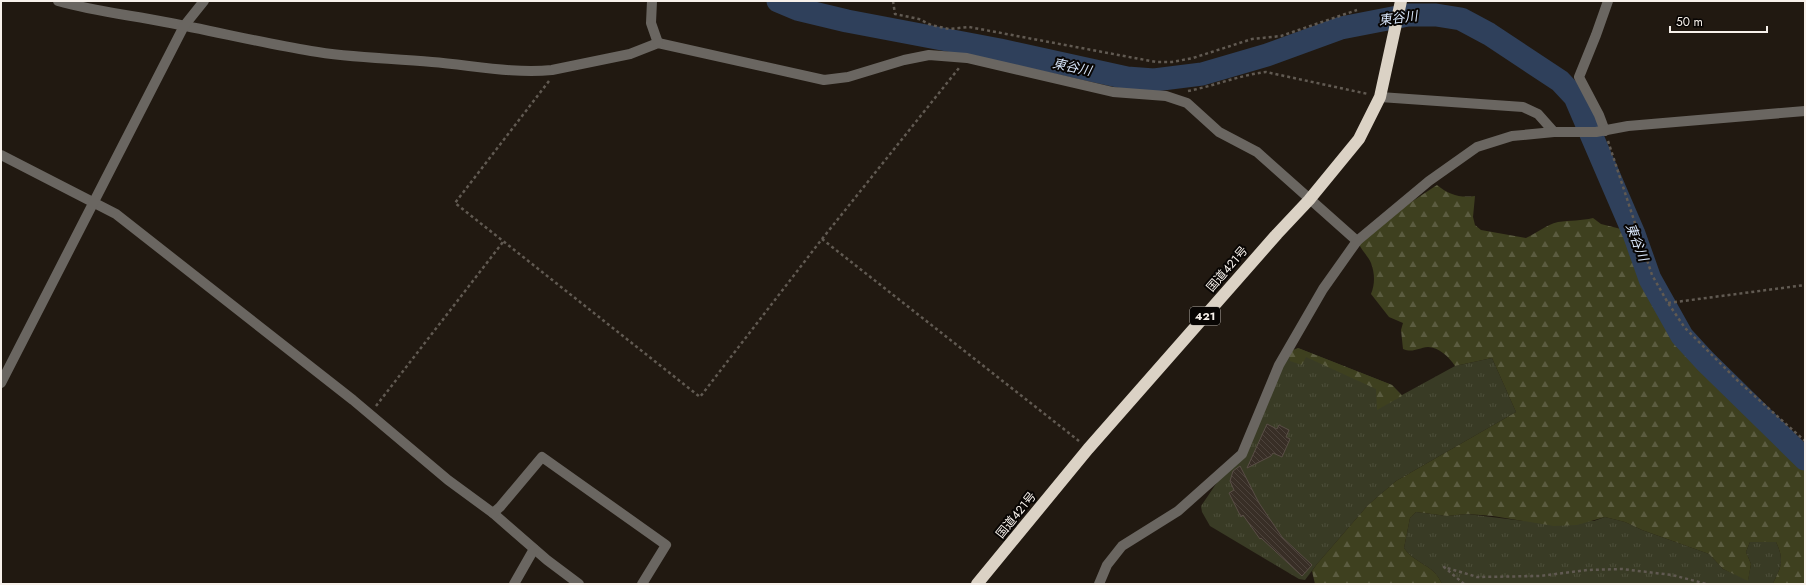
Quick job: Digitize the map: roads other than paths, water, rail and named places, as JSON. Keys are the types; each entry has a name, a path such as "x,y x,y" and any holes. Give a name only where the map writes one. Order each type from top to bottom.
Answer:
{"highway":[{"name":"国道421号","path":"977,584 1088,448 1277,234 1309,200 1359,139 1380,97 1400,4"}],"street":[{"path":"58,1 234,37 350,56 485,68 541,71 552,70 630,54 658,43 824,80 848,77 904,60 929,55 967,58 1113,92 1166,96 1186,103 1218,132 1257,152 1309,200 1357,241"},
{"path":"1,383 184,26 204,1"},
{"path":"652,1 651,23 658,43"},
{"path":"1600,132 1600,115 1578,77 1596,35 1608,1"},
{"path":"1380,97 1523,107 1538,114 1554,132"},
{"path":"1099,584 1106,565 1122,546 1178,511 1242,454 1279,365 1323,289 1357,241 1429,181 1477,147 1512,136 1554,132 1600,132 1628,126 1805,111"},
{"path":"1,155 116,214 168,253 370,414 448,480 493,513 534,550 580,584"},
{"path":"493,513 500,507 542,457 666,545 642,584"},
{"path":"514,584 534,550"}],"waterway":[{"name":"東谷川","path":"778,1 797,9 847,21 1000,50 1127,78 1154,80 1202,74 1267,55 1341,28 1408,15 1436,15 1461,19 1489,34 1560,81 1575,97 1634,234 1650,279 1682,336 1705,361 1805,459"}]}
